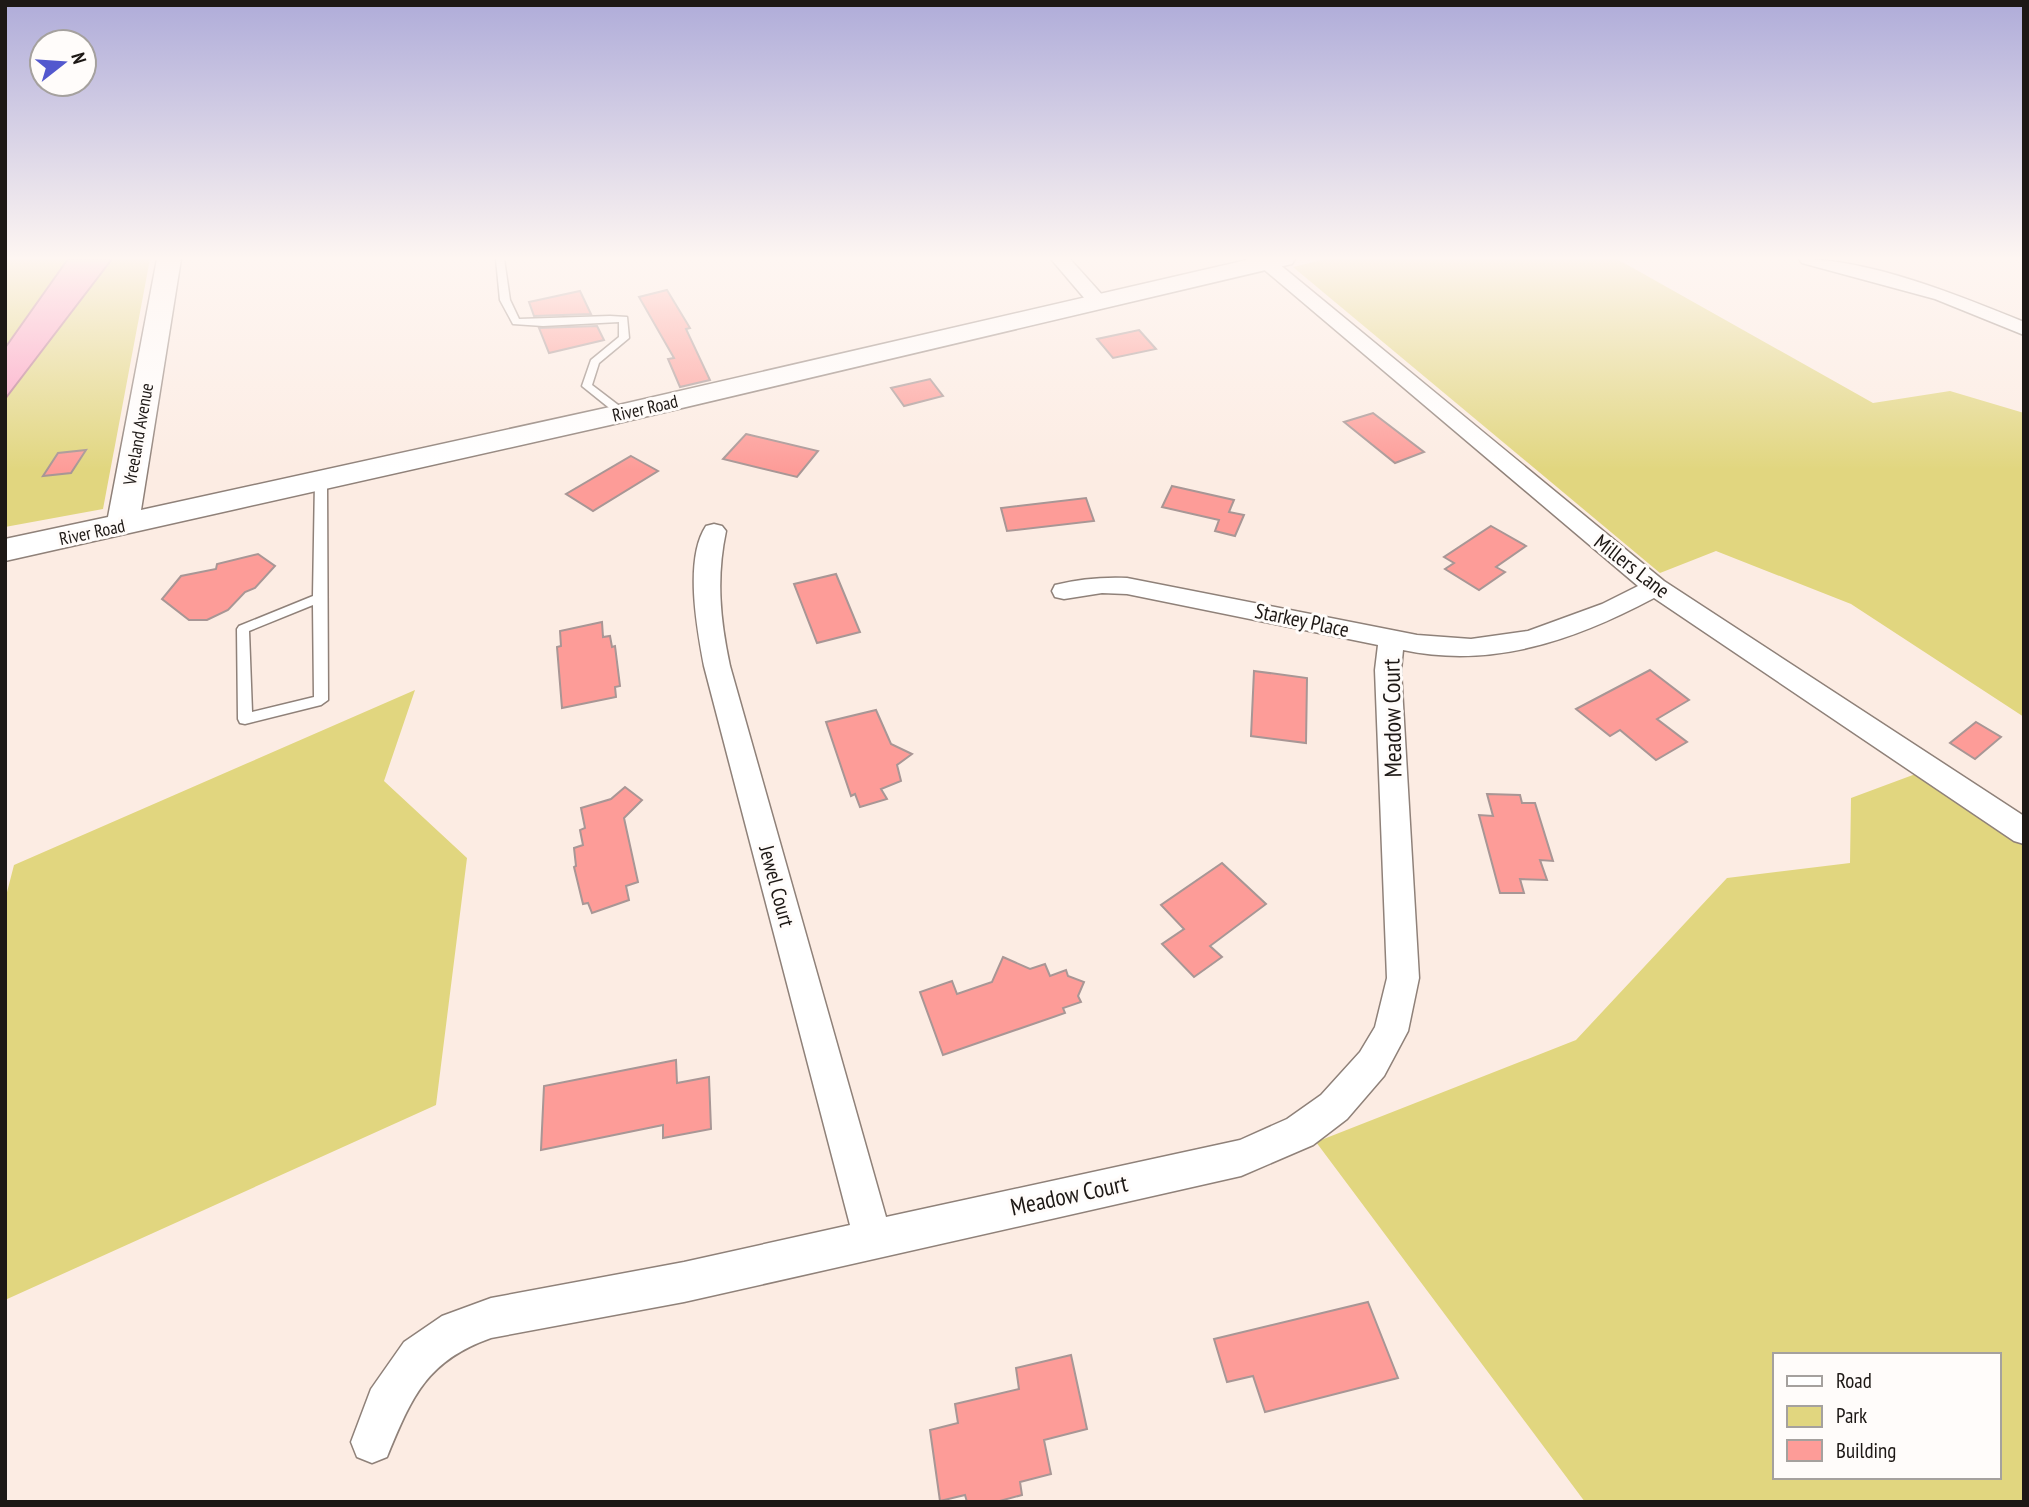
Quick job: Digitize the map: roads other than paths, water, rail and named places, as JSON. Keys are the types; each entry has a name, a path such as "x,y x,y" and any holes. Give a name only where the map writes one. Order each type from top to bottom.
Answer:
{"street":[{"name":"Vreeland Avenue","path":"122,526 157,329"},
{"name":"River Road","path":"5,550 622,414 982,329"},
{"name":"Millers Lane","path":"1355,329 1655,587 2024,832"},
{"name":"Jewel Court","path":"714,530 705,569 705,606 717,666 873,1239"},
{"name":"Starkey Place","path":"1064,591 1102,585 1127,586 1417,644 1471,648 1531,640 1611,610 1655,587"},
{"name":"Meadow Court","path":"372,1442 386,1404 418,1356 456,1330 491,1318 684,1282 1241,1158 1300,1132 1334,1107 1373,1064 1391,1031 1402,978 1388,670 1391,639"}],"lane":[{"path":"622,414 587,386 594,362 624,338 624,329"},
{"path":"319,598 243,629 245,719 321,700 321,481"}]}
